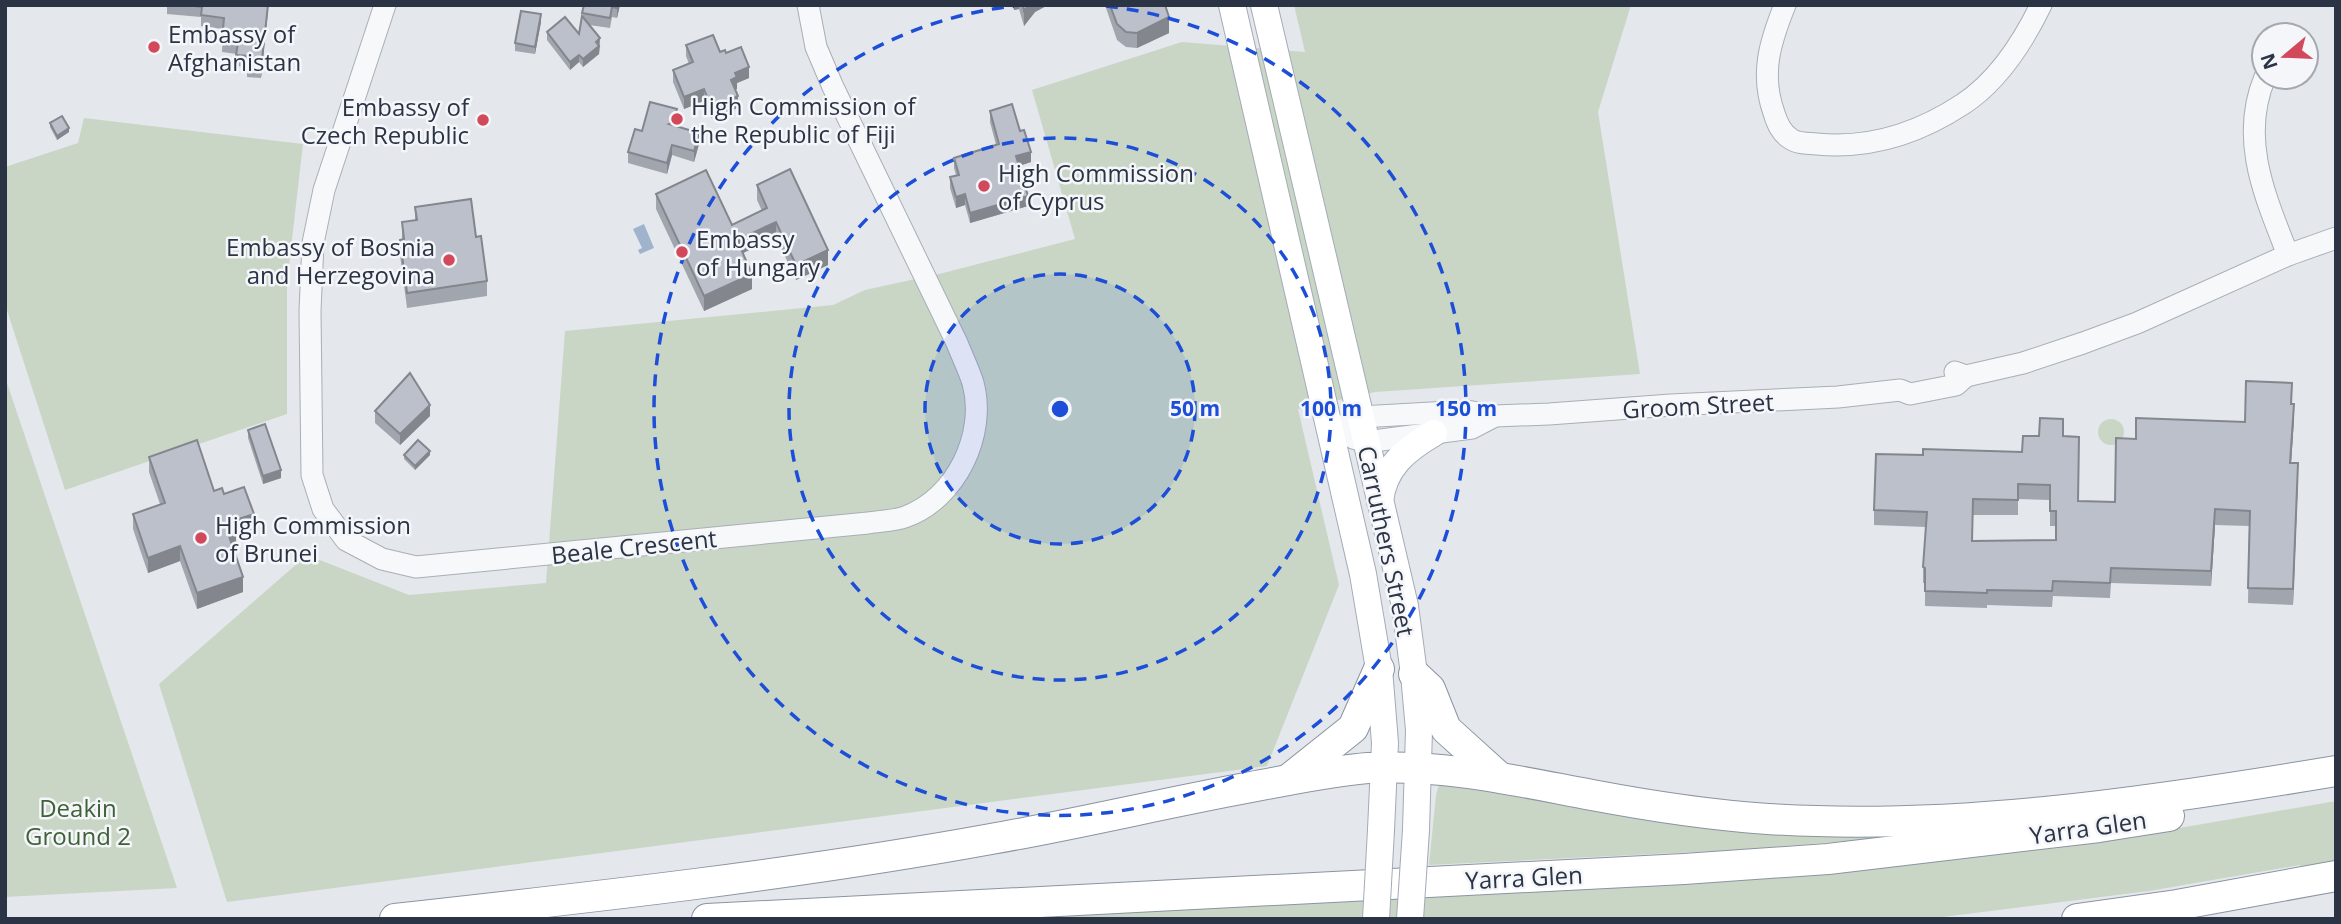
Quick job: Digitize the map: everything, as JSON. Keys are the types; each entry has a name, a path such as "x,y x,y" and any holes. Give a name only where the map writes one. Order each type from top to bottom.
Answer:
{"highway":[{"path":"1289,780 1353,728 1379,669"},
{"path":"1414,674 1430,689 1446,729 1498,776"},
{"path":"395,919 511,907 834,865 1078,823 1289,780 1384,768 1417,767 1498,776 1682,810 1765,819 1848,822 1931,820 2096,805 2179,796 2336,771"},
{"name":"Yarra Glen","path":"707,919 1684,869 1828,859 2099,827 2336,786"},
{"path":"2114,919 2336,876"},
{"path":"2077,919 2177,905"}],"main road":[{"name":"Carruthers Street","path":"1232,5 1363,575 1379,669 1385,743 1376,919"},
{"name":"Carruthers Street","path":"1264,5 1405,606 1419,730 1410,919"},
{"path":"1380,501 1382,482 1397,462 1415,444 1434,433"}],"street":[{"name":"Beale Crescent","path":"385,5 324,190 313,243 310,311 312,475 323,509 346,540 382,559 416,567 868,523 906,517 933,501 954,478 972,445 976,412 973,384 957,343 833,87 816,47 807,5"},
{"path":"1786,5 1766,64 1768,97 1779,127 1792,140 1834,146 1867,144 1898,137 1964,103 1996,74 2027,35 2041,5"},
{"path":"2259,91 2256,99 2253,149 2266,198 2288,256"},
{"name":"Groom Street","path":"1363,430 1467,411 1495,416 1838,397 1900,390 1910,394 1956,385 1966,376 2054,354 2127,327 2288,256 2334,246"},
{"name":"Groom Street","path":"1331,432 1363,430 1434,433 1472,428 1495,416"}],"green space":[{"path":"1294,5 1631,5 1598,112 1640,374 1375,392 1298,409 1339,585 1267,766 227,902 159,684 307,555 409,595 546,583 565,331 833,305 865,290 1075,239 1032,90 1182,42 1305,52"},
{"path":"84,118 303,144 287,283 287,414 65,490 5,304 5,167 78,143"},
{"name":"Deakin Ground 2","path":"5,377 177,888 5,897"},
{"path":"2111,419 2120,423 2124,432 2120,441 2111,445 2102,441 2098,432 2102,423"},
{"path":"1440,781 1909,836 1736,850 1429,865 1436,795"},
{"path":"2336,801 2336,866 2302,871 2300,865 2149,891 1927,919 957,919 1876,867 2139,835"}],"water":[{"path":"644,224 654,248 640,254 638,250 642,248 633,229"}],"building":[{"path":"187,5 268,5 261,68 247,66 248,56 236,55 238,43 222,41 224,18 201,15 202,7"},
{"path":"584,5 618,5 617,8 612,7 610,18 582,13"},
{"path":"1110,5 1165,5 1169,17 1137,33 1126,32 1117,24"},
{"path":"521,11 541,14 535,47 515,43"},
{"path":"582,16 600,38 596,42 599,46 583,59 579,55 570,62 547,32 565,17 579,34"},
{"path":"713,35 720,52 725,50 726,53 741,47 749,67 735,73 737,77 731,80 738,96 711,107 704,89 684,97 673,70 693,62 686,45"},
{"path":"650,102 677,109 673,122 669,124 699,133 694,151 672,145 667,163 628,152 635,129 642,131"},
{"path":"1012,104 1020,131 1024,130 1031,152 1016,156 1028,196 970,213 965,194 956,197 950,177 959,175 954,158 999,144 990,111"},
{"path":"62,116 69,128 57,136 50,123"},
{"path":"790,169 828,250 796,265 776,222 737,240 752,274 704,296 656,194 706,170 732,225 767,208 757,185"},
{"path":"471,199 476,237 481,236 487,281 407,293 400,240 404,239 402,222 417,220 415,207"},
{"path":"410,373 430,405 400,434 375,411"},
{"path":"2246,381 2292,383 2291,404 2294,404 2290,463 2298,463 2293,589 2248,588 2250,511 2215,509 2211,571 2111,568 2110,583 2053,581 2052,591 1925,591 1923,567 1927,512 1874,510 1876,454 1923,455 1923,449 2022,452 2023,436 2039,436 2040,418 2063,419 2063,436 2079,437 2078,501 2115,502 2116,438 2136,439 2136,418 2245,422","holes":["2018,484 2050,485 2050,511 2056,511 2056,540 1972,541 1973,499 2018,500"]},
{"path":"265,424 281,470 263,476 248,430"},
{"path":"197,440 214,491 222,488 224,494 244,487 254,514 233,521 236,530 228,533 243,577 197,593 180,546 148,558 133,514 165,503 149,457"},
{"path":"418,440 430,451 415,466 404,455"}],"place":[{"name":"Embassy of Afghanistan","path":"154,47"},
{"name":"High Commission of the Republic of Fiji","path":"677,119"},
{"name":"Embassy of Czech Republic","path":"483,120"},
{"name":"High Commission of Cyprus","path":"984,186"},
{"name":"Embassy of Hungary","path":"682,252"},
{"name":"Embassy of Bosnia and Herzegovina","path":"449,260"},
{"name":"High Commission of Brunei","path":"201,538"}]}
